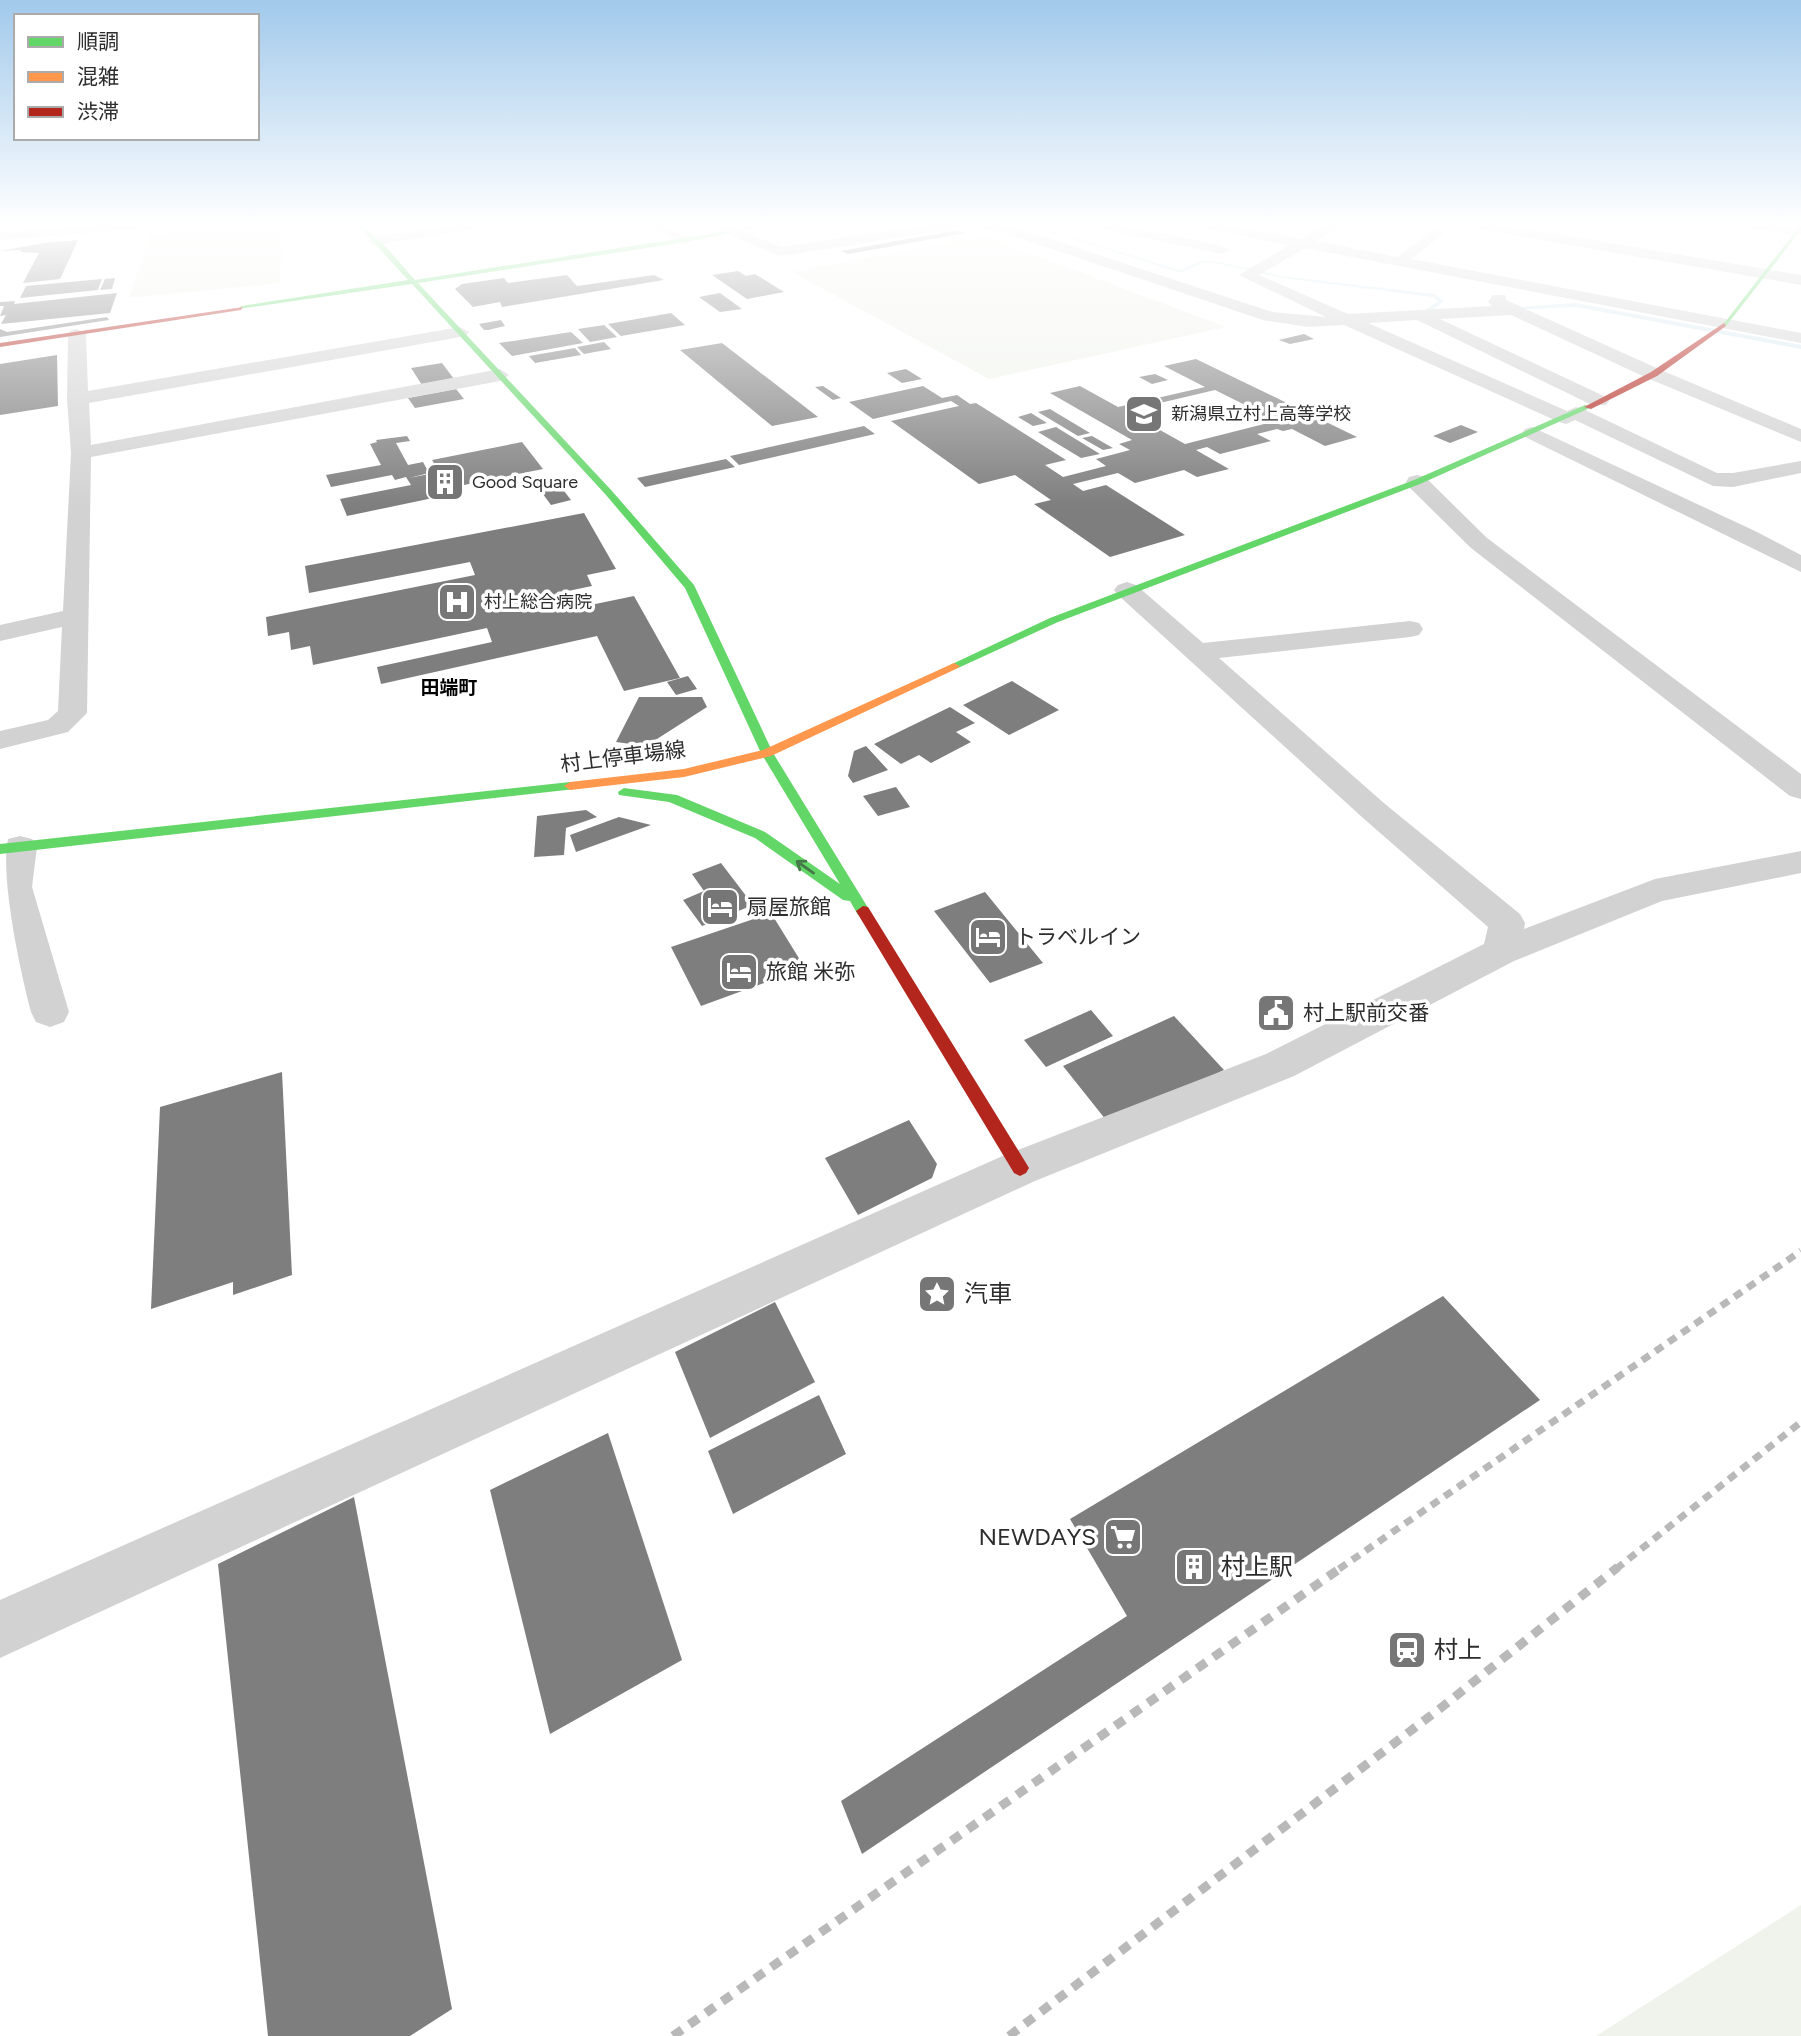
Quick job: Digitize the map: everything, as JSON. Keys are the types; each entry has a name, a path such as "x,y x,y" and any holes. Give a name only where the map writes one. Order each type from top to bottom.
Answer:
{"street":[{"path":"0,345 187,317"},
{"path":"446,317 609,494 690,587 767,753 1020,1168"},
{"path":"1274,317 1296,321 1335,322 1383,317"},
{"path":"1342,317 1713,479 1733,480 1801,467"},
{"path":"1422,317 1599,401"},
{"path":"1530,317 1654,374 1801,436"},
{"path":"1690,317 1801,338"},
{"name":"村上停車場線","path":"10,848 684,772 767,753 1054,620 1127,590 1417,482 1532,433 1654,374 1726,324 1729,317"},
{"path":"77,399 460,332"},
{"path":"0,740 58,726 72,713 80,453 77,334"},
{"path":"80,453 500,375"},
{"path":"1532,433 1747,536 1801,565"},
{"path":"1417,482 1479,543 1801,789"},
{"path":"1127,590 1374,811 1507,923 1501,952"},
{"path":"0,633 76,616"},
{"path":"1197,652 1410,629"},
{"path":"564,786 672,799 760,835 861,906"},
{"path":"10,848 15,887 50,1012"},
{"path":"0,1629 1020,1168 1280,1065 1501,952 1655,891 1801,862"}],"shaded area":[{"path":"875,317 1199,317 1226,327 989,379"},
{"path":"1801,1905 1801,2036 1596,2036"}],"building":[{"path":"5,317 70,317 1,324"},
{"path":"107,317 109,320 0,337 0,329 7,332"},
{"path":"648,317 676,317 685,325 621,336 608,324"},
{"path":"501,320 505,326 488,330 484,330 479,324"},
{"path":"604,325 617,337 590,342 578,329"},
{"path":"571,332 583,343 512,356 499,343"},
{"path":"1304,334 1314,339 1290,344 1279,340"},
{"path":"604,342 611,349 584,354 577,347"},
{"path":"722,343 818,417 772,426 680,350"},
{"path":"575,348 581,355 535,363 529,356"},
{"path":"57,355 58,406 0,415 0,364"},
{"path":"1196,359 1357,437 1325,446 1292,429 1277,429 1257,434 1271,441 1220,454 1207,447 1196,450 1229,469 1197,477 1184,470 1135,483 1118,473 1073,484 1083,491 1106,485 1185,535 1110,557 1034,504 1051,500 1015,475 979,484 891,421 959,406 951,401 873,419 849,402 923,386 942,398 957,395 970,404 976,403 1066,460 1045,465 1063,477 1106,466 1096,459 1130,450 1119,444 1132,440 1050,393 1080,386 1118,407 1205,387 1164,366","holes":["1215,390 1259,412 1250,414 1268,423 1185,444 1126,411"]},
{"path":"442,363 454,379 422,385 411,368"},
{"path":"906,369 922,379 902,383 887,373"},
{"path":"1155,374 1168,380 1152,384 1139,377"},
{"path":"823,386 841,398 833,400 815,387"},
{"path":"456,389 464,399 415,408 408,398"},
{"path":"1050,409 1090,433 1078,436 1038,412"},
{"path":"1031,413 1047,423 1033,426 1018,417"},
{"path":"1461,425 1478,432 1450,443 1433,436"},
{"path":"864,426 875,434 739,465 730,456"},
{"path":"1056,427 1100,454 1081,458 1038,432"},
{"name":"Good Square","path":"407,436 410,441 396,443 408,465 423,462 429,473 409,478 439,472 432,460 522,442 543,469 454,487 457,493 347,516 340,499 411,485 406,477 395,480 392,475 331,487 326,475 381,465 370,444 377,442 376,440"},
{"path":"1092,436 1113,448 1103,450 1082,438"},
{"path":"726,459 735,467 645,487 637,478"},
{"path":"554,478 571,500 551,505 534,482"},
{"name":"村上総合病院","path":"584,513 616,569 587,575 592,586 568,591 576,608 634,596 680,678 624,691 597,636 381,684 377,667 492,642 487,628 313,665 310,646 291,650 289,632 268,636 266,617 475,575 470,562 309,593 305,566"},
{"path":"688,676 697,689 676,695 667,682"},
{"path":"1012,681 1059,710 1009,735 963,705"},
{"path":"639,697 702,697 707,707 646,746 616,742"},
{"path":"950,707 975,723 956,732 971,742 931,763 919,755 901,764 874,744"},
{"path":"866,746 888,770 853,783 848,776 854,751"},
{"path":"896,787 910,807 878,816 863,796"},
{"path":"586,810 597,817 566,828 564,855 534,857 537,816"},
{"path":"619,817 651,825 576,852 570,835"},
{"path":"721,863 753,905 702,926 683,900 704,891 692,874"},
{"name":"トラベルイン","path":"985,892 1043,963 990,983 934,911"},
{"path":"771,913 805,968 701,1006 671,947"},
{"path":"1091,1010 1113,1036 1046,1067 1024,1040"},
{"path":"1174,1016 1224,1070 1110,1125 1063,1066"},
{"path":"282,1072 292,1275 233,1295 233,1282 151,1309 160,1107"},
{"path":"909,1120 937,1164 932,1178 858,1215 825,1158"},
{"name":"村上駅","path":"1443,1296 1540,1400 862,1854 841,1801 1127,1616 1070,1519"},
{"path":"775,1302 815,1382 710,1438 675,1352"},
{"path":"819,1395 846,1454 733,1514 708,1451"},
{"path":"608,1433 682,1660 550,1734 490,1490"},
{"path":"354,1497 452,2009 410,2036 268,2036 218,1564"}],"waterway":[{"path":"1640,317 1801,347"}],"railway":[{"path":"1339,1569 1801,1251"},
{"path":"1616,1569 1801,1422"},
{"path":"673,2036 1342,1567"},
{"path":"1009,2036 1442,1707 1618,1567"}],"traffic: fast":[{"path":"446,317 609,493 690,587 767,753 863,911"},
{"path":"1724,325 1730,317"},
{"path":"954,666 1054,620 1417,482 1588,407"},
{"path":"0,849 570,786"},
{"path":"624,792 672,798 760,835 848,897"}],"traffic: slow":[{"path":"570,786 684,773 767,753 954,666"}],"traffic: jam":[{"path":"0,345 182,317"},
{"path":"1588,407 1654,374 1724,325"},
{"path":"863,911 1020,1168"}],"place":[{"name":"新潟県立村上高等学校","path":"1144,414"},
{"name":"Good Square","path":"445,482"},
{"name":"村上総合病院","path":"457,602"},
{"name":"扇屋旅館","path":"720,907"},
{"name":"トラベルイン","path":"988,937"},
{"name":"旅館 米弥","path":"739,972"},
{"name":"村上駅前交番","path":"1276,1013"},
{"name":"汽車","path":"937,1294"},
{"name":"NEWDAYS","path":"1123,1537"},
{"name":"村上駅","path":"1194,1567"},
{"name":"村上","path":"1407,1650"}],"district":[{"name":"田端町","path":"449,687"}]}
